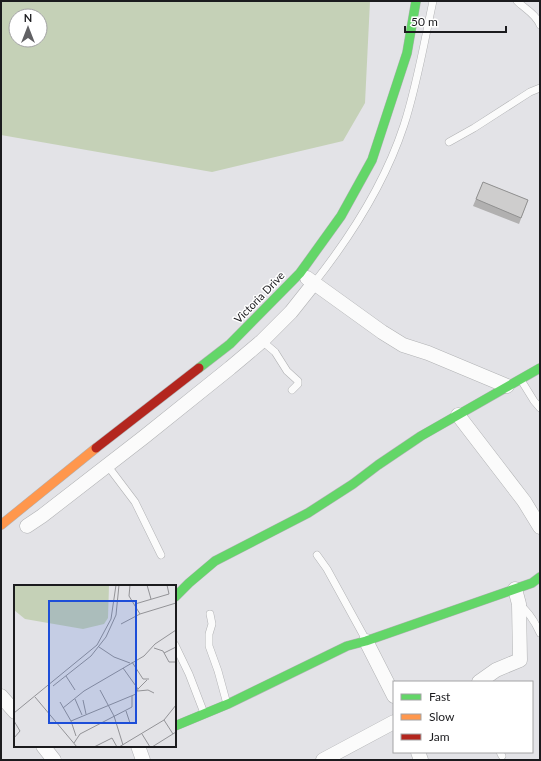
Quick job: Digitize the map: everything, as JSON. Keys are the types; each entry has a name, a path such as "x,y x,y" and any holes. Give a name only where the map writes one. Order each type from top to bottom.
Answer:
{"street":[{"name":"Victoria Drive","path":"1,525 116,432 230,344 300,273 341,216 372,160 390,111 407,53 416,1"},
{"path":"300,273 382,332 404,345 428,353 507,386"},
{"path":"27,526 224,373 262,341 291,312 314,283"},
{"path":"176,596 188,583 215,561 308,513 353,484 421,436 540,368"},
{"path":"458,415 524,501 540,527"},
{"path":"176,726 228,704 347,646 366,641 532,583 540,577"},
{"path":"480,681 496,670 520,660 519,604 515,589"},
{"path":"366,641 393,694"},
{"path":"1,696 14,711"},
{"path":"323,760 393,723"},
{"path":"44,747 54,760"},
{"path":"138,747 143,760"}],"lane":[{"path":"314,283 341,247 368,204 404,127 416,83 433,1"},
{"path":"517,1 539,20"},
{"path":"449,142 474,128 530,92 540,88"},
{"path":"262,341 275,352 287,371 298,381 298,384 292,390"},
{"path":"520,380 540,408"},
{"path":"107,465 135,502 161,555"},
{"path":"317,555 327,569 366,641"},
{"path":"519,604 526,609 532,617 540,633"},
{"path":"210,614 212,624 209,634 209,646 228,704"},
{"path":"176,647 189,674 204,713"}],"green space":[{"path":"1,1 370,1 365,103 343,141 212,172 1,135"}],"building":[{"path":"483,182 528,200 521,218 476,199"}],"traffic: fast":[{"path":"199,368 230,344 300,273 341,216 372,160 407,53 416,1"},
{"path":"176,596 215,561 308,513 353,484 421,436 540,368"},
{"path":"176,726 228,704 347,646 366,641 532,583 540,577"}],"traffic: slow":[{"path":"1,525 96,448"}],"traffic: jam":[{"path":"96,448 199,368"}]}
